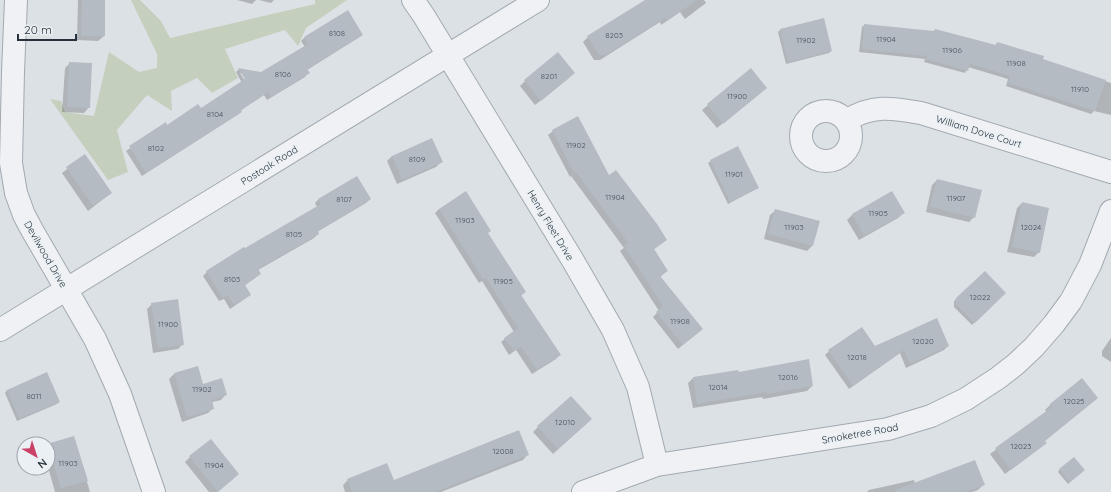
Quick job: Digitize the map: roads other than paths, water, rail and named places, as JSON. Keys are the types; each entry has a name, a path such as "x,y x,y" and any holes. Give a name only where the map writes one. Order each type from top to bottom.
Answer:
{"street":[{"name":"Devilwood Drive","path":"16,0 11,163 13,180 19,202 32,230 95,339 120,394 154,492"},
{"name":"Henry Fleet Drive","path":"413,0 572,259 613,330 638,387 657,465"},
{"name":"Postoak Road","path":"0,330 538,0"},
{"name":"William Dove Court","path":"846,121 857,114 872,109 893,108 921,113 1111,172"},
{"name":"Smoketree Road","path":"583,492 657,465 888,430 931,416 966,399 1016,364 1034,347 1054,324 1071,301 1090,265 1111,211"}]}
